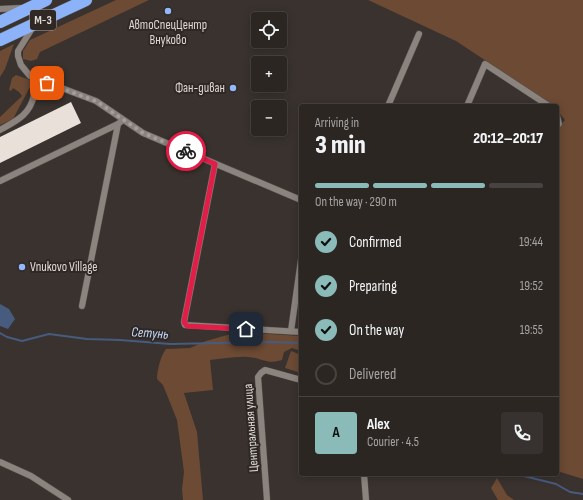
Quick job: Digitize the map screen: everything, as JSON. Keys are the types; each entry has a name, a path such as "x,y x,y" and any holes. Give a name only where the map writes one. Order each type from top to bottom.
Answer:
{"highway":[{"name":"М-3","path":"0,22 46,0"},
{"name":"М-3","path":"0,40 86,0"}],"street":[{"path":"0,9 31,7"},
{"path":"39,22 28,34 18,51 19,60 25,71 36,79 71,90 96,101 118,115 120,122 82,306"},
{"path":"389,104 419,34"},
{"path":"468,104 485,64 546,104"},
{"path":"0,130 21,119 25,114 34,96 34,84 36,79"},
{"path":"120,122 299,199"},
{"path":"0,181 120,122"},
{"path":"215,164 184,322 185,325 299,332"},
{"path":"291,331 299,274"},
{"name":"Центральная улица","path":"267,500 258,377 265,370 299,379"},
{"path":"0,462 31,476 68,500"},
{"path":"364,476 366,500"}],"shaded area":[{"path":"116,0 149,0 40,52 37,59 31,61 23,59 23,51 30,40"},
{"path":"368,0 583,0 583,479 559,472 559,127 565,120 559,112 559,104 551,104 456,41"},
{"path":"14,44 5,69 0,77 0,51"},
{"path":"16,75 30,80 31,85 13,119 0,125 0,117 22,96 13,88 11,91 9,90 12,78"},
{"path":"238,332 299,336 299,350 292,348 284,352 282,360 272,362 243,357 210,360 213,390 184,393 197,432 203,500 183,500 182,489 184,472 177,420 163,385 157,379 158,371 161,359 166,349 190,348 206,341"},
{"path":"291,351 299,354 299,372 285,368"},
{"path":"497,478 507,495 514,500 498,500 491,488"}],"water":[{"path":"0,304 9,309 15,319 8,329 0,326"}],"building":[{"path":"71,102 81,123 0,163 0,137"}],"waterway":[{"name":"Сетунь","path":"0,333 7,337 22,341 49,334 87,339 170,344 299,343"},
{"name":"Сетунь","path":"524,476 556,484 570,492 583,494"}],"way so far":[{"path":"47,83 71,90 96,101 112,110 123,120 143,133 186,151"}],"place":[{"name":"АвтоСпецЦентр Внуково","path":"168,11"},
{"name":"Фан-диван","path":"233,88"},
{"name":"Vnukovo Village","path":"22,267"}],"route":[{"path":"186,151 215,164 184,322 185,325 246,329"}]}
